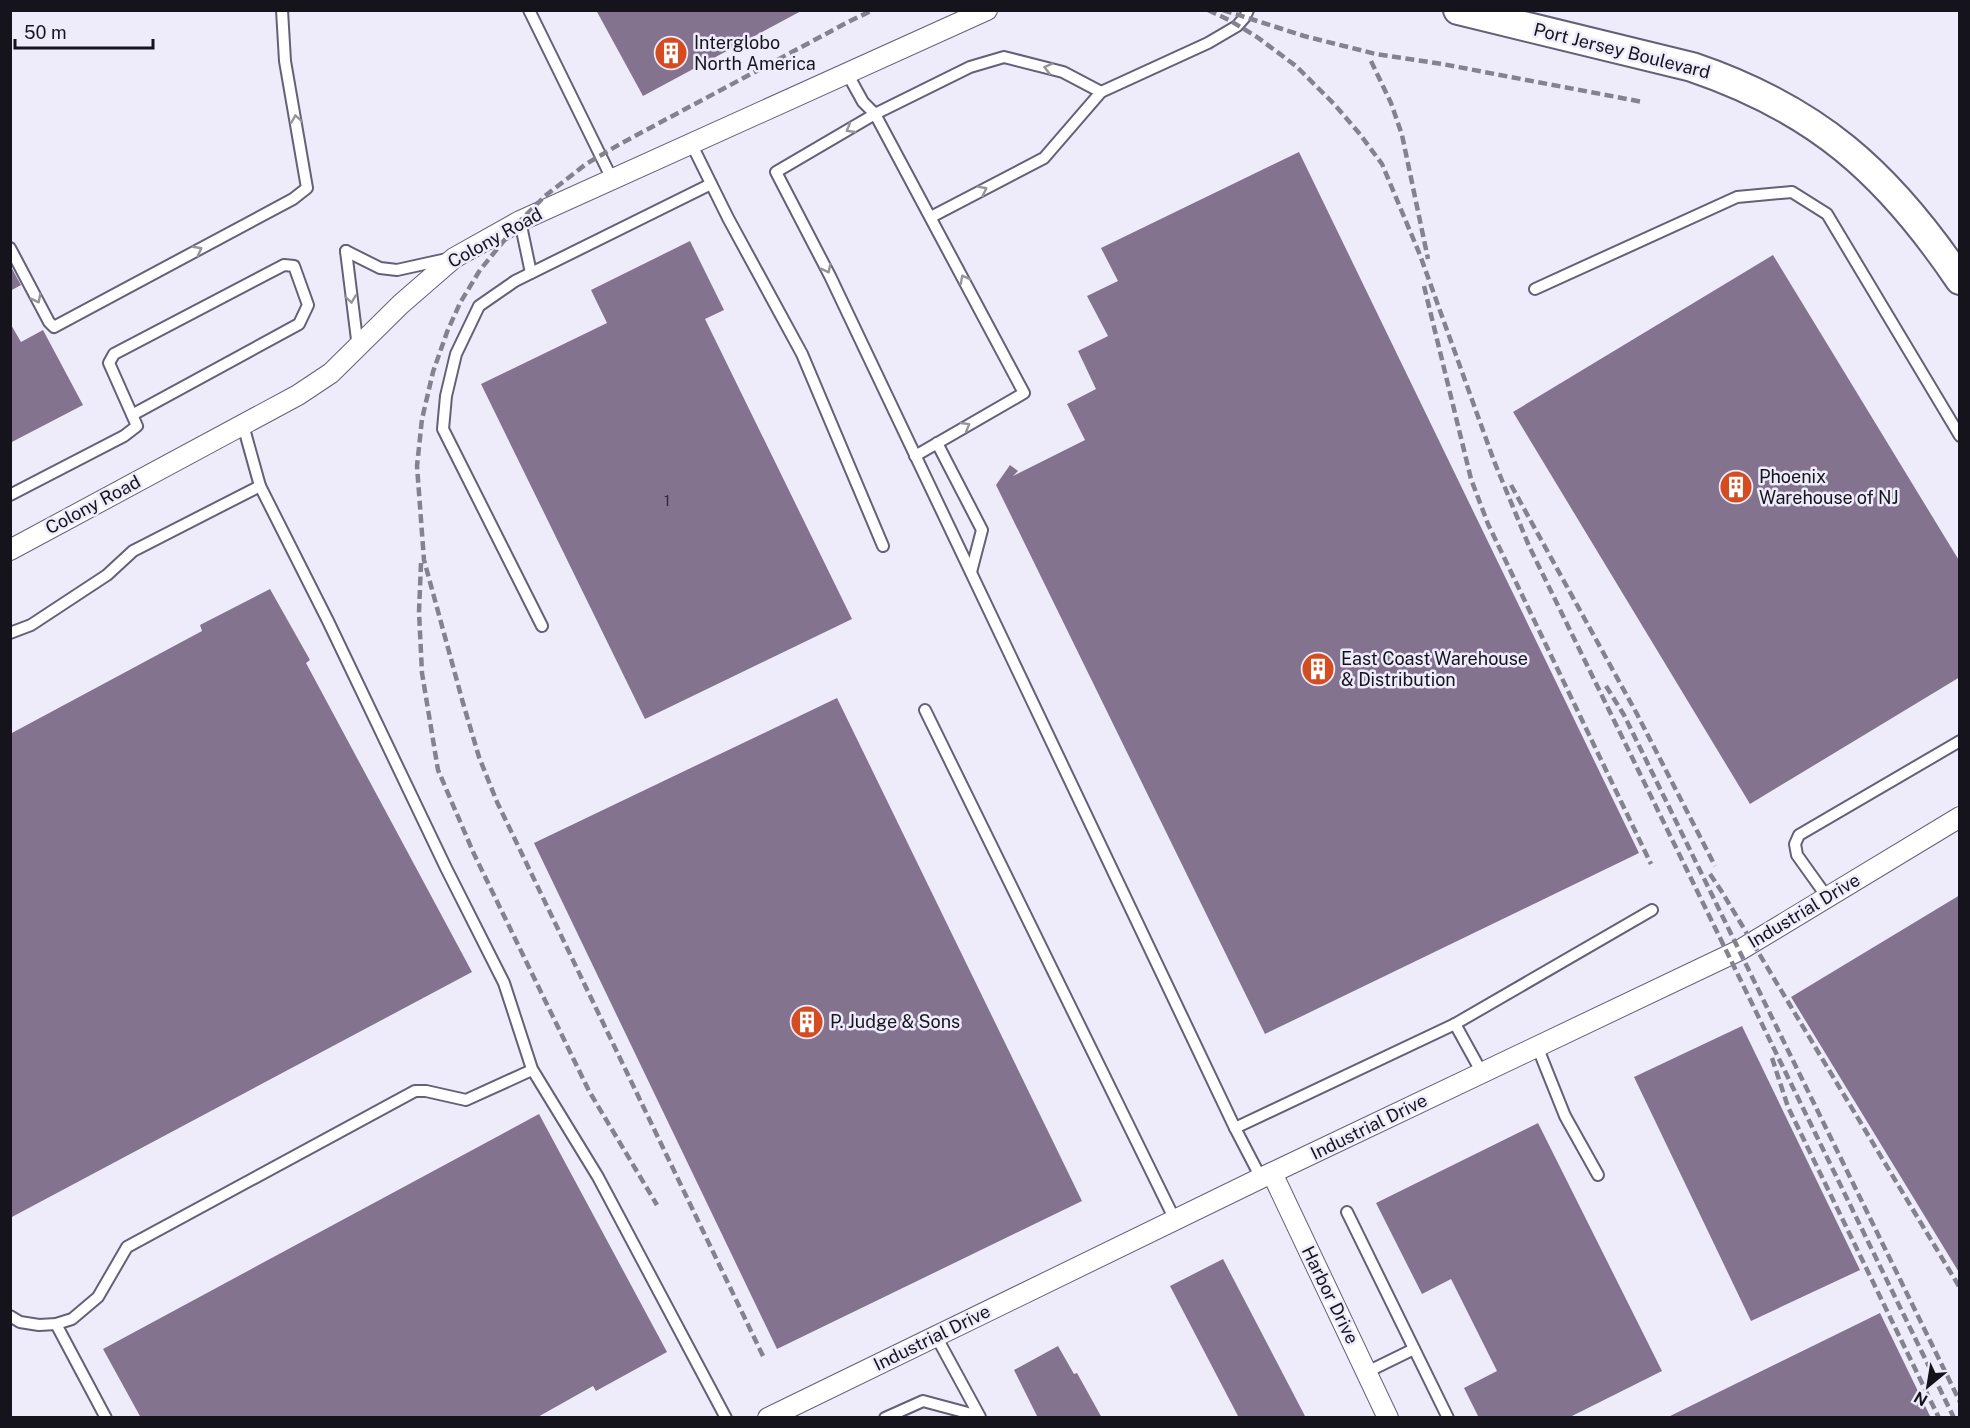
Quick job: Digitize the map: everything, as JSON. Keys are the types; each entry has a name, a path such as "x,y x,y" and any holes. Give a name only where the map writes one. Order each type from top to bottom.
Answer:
{"street":[{"name":"Colony Road","path":"10,550 298,395 331,374 401,304 454,258 520,221 987,10"},
{"name":"Port Jersey Boulevard","path":"1458,10 1692,67 1719,76 1768,98 1801,116 1835,140 1876,175 1943,255 1959,280"},
{"name":"Industrial Drive","path":"768,1418 1267,1175 1740,950 1959,817"},
{"name":"Harbor Drive","path":"1267,1175 1388,1418"}],"lane":[{"path":"10,248 49,322 54,327 293,199 307,188 285,61 282,10"},
{"path":"529,10 612,179"},
{"path":"931,217 1044,158 1101,92 1208,43 1238,26 1248,10"},
{"path":"1101,92 1063,72 1004,57 970,67 875,114 776,172 830,276 1235,1128 1267,1175"},
{"path":"847,73 863,102 875,114 1024,393 915,456"},
{"path":"691,143 728,218 802,354 883,546"},
{"path":"542,627 443,429 446,396 456,354 479,306 515,281 711,184"},
{"path":"1535,290 1737,197 1792,192 1827,214 1959,436"},
{"path":"520,221 531,273"},
{"path":"358,348 346,251 380,268 397,270 454,258"},
{"path":"10,495 124,436 137,426 132,415 109,363 114,354 284,265 294,266 308,305 299,324 132,415"},
{"path":"243,425 260,486 504,983 532,1070 598,1177 726,1418"},
{"path":"937,443 982,530 971,572"},
{"path":"10,633 31,625 107,575 132,551 260,486"},
{"path":"925,710 1174,1220"},
{"path":"1827,897 1797,855 1795,844 1799,835 1959,741"},
{"path":"1235,1128 1455,1024 1652,910"},
{"path":"1455,1024 1482,1073"},
{"path":"1537,1046 1565,1116 1598,1175"},
{"path":"10,1316 20,1322 39,1326 72,1319 98,1297 127,1247 415,1091 426,1091 466,1100 532,1070"},
{"path":"1347,1212 1448,1418"},
{"path":"56,1324 106,1418"},
{"path":"936,1336 979,1417"},
{"path":"1367,1372 1414,1349"},
{"path":"885,1418 923,1401 979,1417"}],"building":[{"name":"Interglobo North America","path":"596,10 803,10 643,96"},
{"name":"East Coast Warehouse & Distribution","path":"1299,152 1639,853 1265,1034 996,485 1010,465 1018,471 1013,476 1085,440 1067,404 1096,389 1078,351 1108,336 1087,296 1118,281 1101,248"},
{"path":"690,241 724,310 705,319 852,619 645,719 481,384 607,323 591,290"},
{"name":"Phoenix Warehouse of NJ","path":"1773,255 1960,562 1960,677 1750,804 1513,412"},
{"path":"10,265 21,285 10,291"},
{"path":"10,323 21,342 43,330 83,405 10,443"},
{"path":"270,589 310,660 306,663 472,972 10,1218 10,734 202,631 200,625"},
{"name":"P. Judge & Sons","path":"837,698 1082,1201 777,1349 534,843"},
{"path":"1960,895 1960,1274 1791,997"},
{"path":"1742,1026 1860,1270 1751,1321 1634,1077"},
{"path":"539,1114 667,1352 596,1391 593,1386 536,1418 141,1418 103,1349"},
{"path":"1538,1123 1662,1371 1568,1418 1479,1418 1464,1388 1497,1371 1451,1279 1422,1294 1376,1203"},
{"path":"1223,1259 1306,1418 1239,1418 1170,1286"},
{"path":"1880,1313 1931,1418 1666,1418"},
{"path":"1058,1346 1074,1374 1077,1373 1102,1418 1038,1418 1014,1370"}],"railway":[{"path":"763,1356 497,802 479,757 424,560 417,466 422,419 433,372 447,332 460,303 480,270 520,221 545,196 586,164 873,10"},
{"path":"1208,10 1257,37 1296,66 1334,104 1382,164 1420,255 1494,461 1529,546 1954,1418"},
{"path":"1223,10 1304,36 1376,54 1442,64 1643,102"},
{"path":"1371,61 1391,103 1402,135 1428,259"},
{"path":"1424,286 1471,479 1488,524 1651,864"},
{"path":"1511,485 1637,714 1715,866"},
{"path":"421,563 419,612 422,673 438,770 474,854 589,1091 657,1205"},
{"path":"1606,686 1624,715 1960,1402"},
{"path":"1710,874 1960,1288"},
{"path":"1772,1058 1788,1107 1939,1418"}],"place":[{"name":"Interglobo North America","path":"671,53"},
{"name":"Phoenix Warehouse of NJ","path":"1736,487"},
{"name":"East Coast Warehouse & Distribution","path":"1318,669"},
{"name":"P. Judge & Sons","path":"807,1022"}]}
